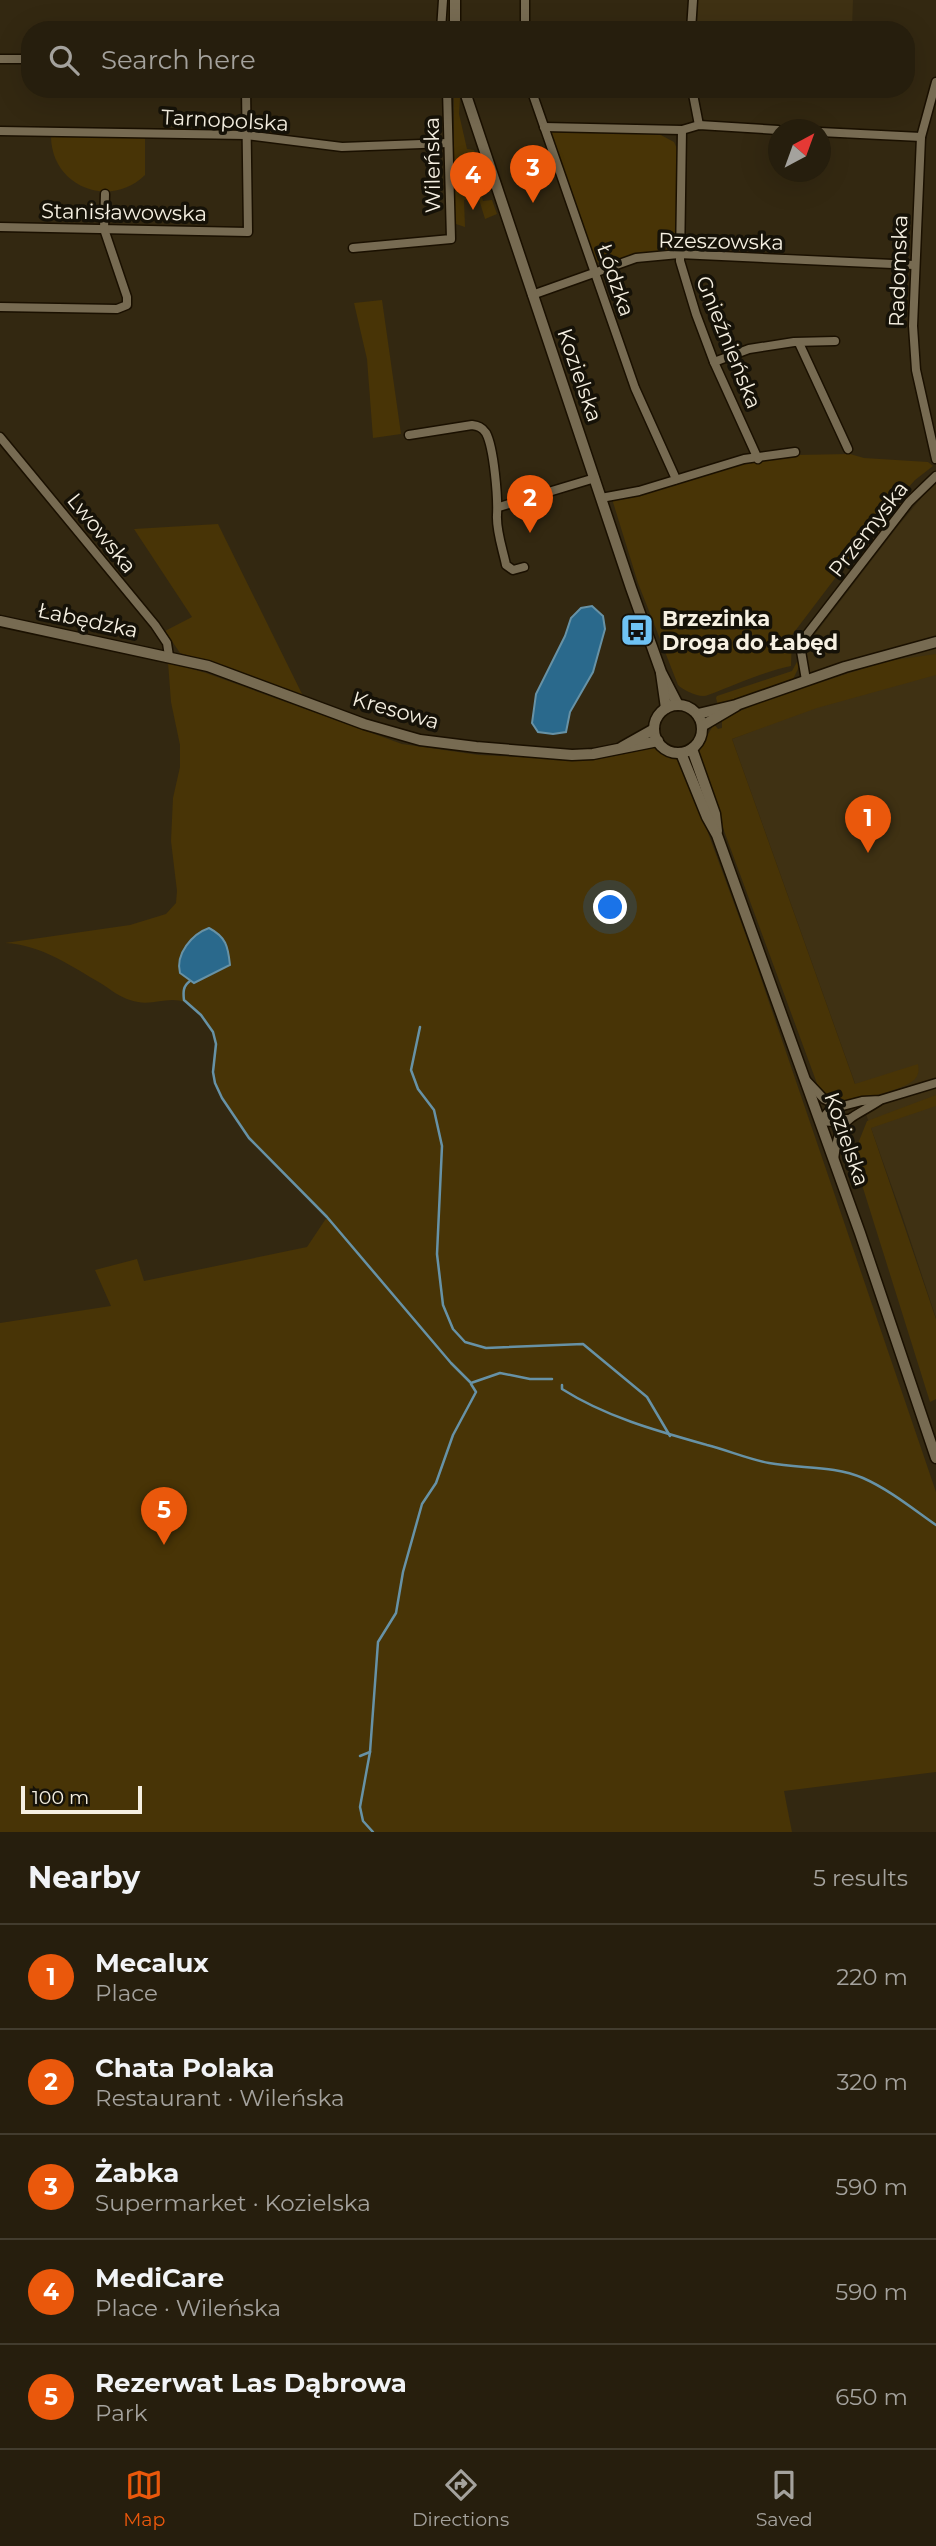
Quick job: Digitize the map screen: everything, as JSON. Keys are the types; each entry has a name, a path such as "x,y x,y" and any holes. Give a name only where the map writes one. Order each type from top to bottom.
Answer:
{"street":[{"path":"442,21 443,0"},
{"path":"455,0 455,21"},
{"path":"525,0 525,21"},
{"path":"692,21 693,0"},
{"path":"0,59 21,59"},
{"name":"Radomska","path":"936,82 921,137 914,265 915,361 936,459"},
{"path":"246,98 246,135"},
{"name":"Wileńska","path":"353,248 451,239 447,98"},
{"name":"Kozielska","path":"467,98 661,672 678,705"},
{"name":"Łódzka","path":"534,98 635,388 676,479"},
{"path":"694,98 699,125"},
{"path":"544,127 682,130 699,125 768,129"},
{"path":"661,130 678,141 681,151"},
{"name":"Gnieźnieńska","path":"682,130 679,254 687,288 714,362 758,459"},
{"name":"Tarnopolska","path":"0,131 246,135 342,147 448,143"},
{"path":"831,132 921,137"},
{"name":"Stanisławowska","path":"0,227 248,232 246,135"},
{"path":"0,307 125,307 128,303 127,297 104,229 105,194"},
{"name":"Rzeszowska","path":"533,295 636,258 679,254 914,265"},
{"path":"714,362 749,349 835,341"},
{"path":"799,343 848,449"},
{"path":"409,435 466,425 478,425 484,430 499,507 497,516 506,565 513,570 524,567"},
{"name":"Lwowska","path":"0,437 155,625 167,643 169,656"},
{"path":"601,498 639,491 744,459 794,452"},
{"name":"Przemyska","path":"806,680 801,654 803,640 909,502 936,476"},
{"path":"499,507 594,478"},
{"name":"Łabędzka","path":"0,621 169,656"},
{"path":"698,714 736,705 806,680 936,642"},
{"name":"Kresowa","path":"169,656 223,670 364,724 420,740 572,755 593,754 658,741"},
{"name":"Kozielska","path":"661,672 666,708"},
{"path":"678,705 689,707 698,714 702,726 701,737 692,749 681,753 669,751 658,741 654,729 657,717 666,708 678,705"},
{"path":"702,726 736,705"},
{"name":"Kresowa","path":"622,747 654,729"},
{"name":"Kozielska","path":"692,749 715,814 718,835 834,1160 936,1458"},
{"name":"Kozielska","path":"681,753 707,817 718,835"},
{"path":"806,1081 824,1099 840,1107"},
{"path":"820,1121 827,1112 840,1107 880,1100 936,1083"},
{"path":"820,1121 848,1119 880,1100"},
{"path":"834,1160 838,1135 848,1119"}],"shaded area":[{"path":"698,0 853,0 852,21 697,21"},
{"path":"454,98 460,98 459,114 467,149 474,150 476,156 472,162 483,201 492,200 497,214 485,219 478,196 464,200 465,227 456,224"},
{"path":"552,131 657,133 674,142 678,151 676,245 673,250 635,255 603,264 595,261 550,134"},
{"path":"51,136 145,136 145,175 131,185 115,191 99,191 85,187 71,180 61,168 54,153"},
{"path":"382,300 401,434 373,438 367,359 354,303"},
{"path":"850,454 864,458 928,462 933,466 915,480 880,519 792,635 791,666 705,696 680,687 638,583 612,499 749,461 796,455"},
{"path":"936,483 936,1318 902,1215 732,739 753,731 808,679 804,653 809,642 898,526"},
{"path":"218,524 303,696 233,669 180,653 165,631 192,617 134,529"},
{"path":"936,654 936,675 817,708 732,739 855,1084 918,1064 917,1075 910,1083 865,1098 837,1101 819,1089 698,760 699,750 714,724 718,729 722,728 722,719 760,702 887,661"},
{"path":"798,660 798,669 793,679 718,706 717,696 792,671"},
{"path":"168,662 206,673 402,744 479,755 564,759 600,757 650,746 682,762 753,955 936,1492 936,1772 784,1791 792,1832 0,1832 0,1323 111,1306 95,1270 137,1259 144,1281 307,1247 327,1217 270,1161 232,1114 217,1086 215,1045 209,1024 191,1005 174,1000 149,1003 126,999 44,952 5,943 130,925 166,914 176,903 171,841 180,745 171,702"},
{"path":"936,1095 936,1106 871,1128 936,1319 936,1399 930,1402 853,1156 867,1121"}],"water":[{"path":"592,606 603,616 605,629 593,672 570,712 566,732 538,732 532,723 536,694 571,618 581,608"},
{"path":"209,928 225,943 230,965 194,983 180,973 180,959 191,940"}],"waterway":[{"path":"190,981 184,989 184,1000 201,1015 213,1032 216,1044 213,1072 215,1083 249,1138 327,1217 451,1363 471,1383 500,1373 530,1379 552,1379"},
{"path":"420,1027 411,1070 418,1089 434,1110 442,1146 437,1254 443,1305 453,1329 465,1342 486,1348 583,1344 647,1397 670,1436"},
{"path":"373,1832 363,1821 360,1807 370,1752 378,1642 396,1613 403,1572 422,1504 436,1483 453,1435 476,1392 471,1384"},
{"path":"562,1385 562,1389 596,1408 651,1429 761,1461 840,1471 863,1478 892,1494 936,1525"},
{"path":"360,1756 370,1752"}],"place":[{"name":"Żabka","path":"533,203"},
{"name":"MediCare","path":"473,210"},
{"name":"Chata Polaka","path":"530,533"},
{"name":"Brzezinka Droga do Łabęd","path":"637,630"},
{"name":"Mecalux","path":"868,853"},
{"name":"Rezerwat Las Dąbrowa","path":"164,1545"}]}
